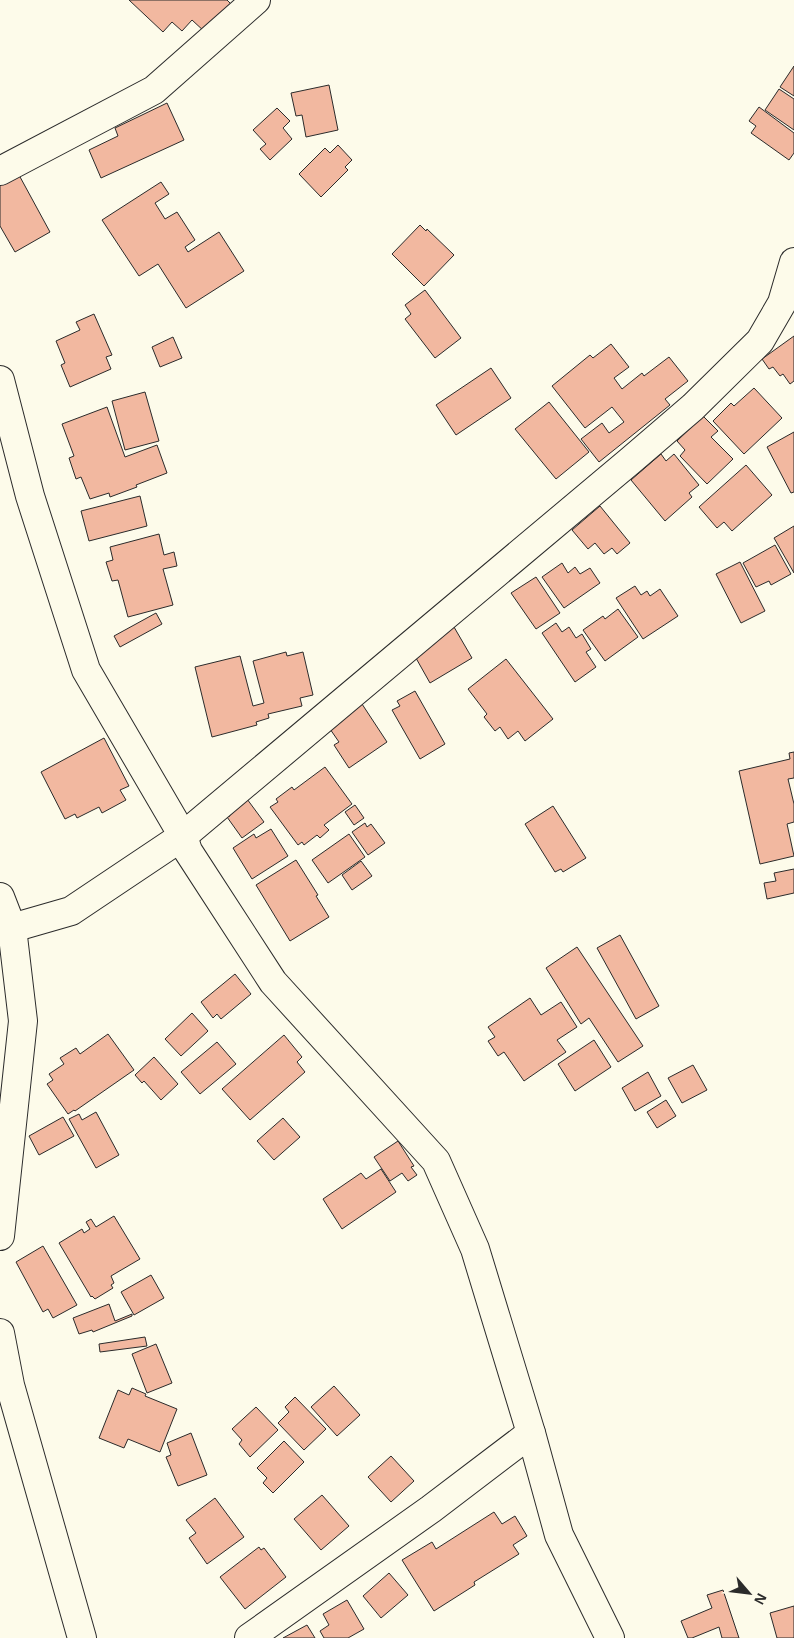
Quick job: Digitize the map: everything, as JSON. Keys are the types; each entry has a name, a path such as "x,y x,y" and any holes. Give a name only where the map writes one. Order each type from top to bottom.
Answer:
{"street":[{"path":"0,172 154,90 256,0"},
{"path":"12,928 71,911 183,836 693,407 760,341 782,304 794,262"},
{"path":"0,380 30,496 86,670 183,836 188,851 273,982 436,1161 475,1249 531,1433 559,1535 610,1638"},
{"path":"0,897 12,928 22,1021 0,1236"},
{"path":"0,1333 10,1385 82,1638"},
{"path":"249,1638 423,1514 531,1433"}],"building":[{"path":"129,0 227,0 231,4 205,32 192,20 182,31 172,22 163,32"},
{"path":"794,66 794,96 780,87"},
{"path":"329,85 338,130 306,137 302,115 296,116 291,93"},
{"path":"779,89 794,99 794,130 765,110"},
{"path":"167,103 184,140 101,178 89,150 118,136 115,128"},
{"path":"759,107 794,133 794,153 789,160 751,133 756,126 749,121"},
{"path":"277,108 290,121 283,128 292,139 270,160 260,149 266,144 253,130"},
{"path":"338,145 352,160 345,167 348,170 321,197 299,174 325,148 330,153"},
{"path":"19,175 50,232 15,252 0,226 0,185"},
{"path":"161,182 169,194 155,203 165,219 177,212 195,240 185,247 188,252 219,232 244,271 186,308 158,264 139,276 102,220"},
{"path":"420,225 426,231 427,229 454,255 424,286 392,254"},
{"path":"425,290 461,338 435,358 405,319 411,314 405,305"},
{"path":"94,314 112,355 106,357 111,369 70,387 61,365 65,363 56,341 80,330 76,322"},
{"path":"794,336 794,381 790,384 783,374 780,376 773,367 769,369 762,359"},
{"path":"173,337 182,358 160,367 152,347"},
{"path":"611,344 629,367 614,378 622,389 642,373 644,376 669,357 688,381 665,399 670,405 599,462 581,439 602,423 609,433 624,422 612,407 585,428 552,386 590,355 593,358"},
{"path":"491,368 511,398 456,435 436,405"},
{"path":"754,388 782,418 744,454 713,421 731,403 734,406"},
{"path":"145,392 159,441 125,450 112,401"},
{"path":"549,402 589,452 556,479 515,429"},
{"path":"107,407 125,457 157,445 167,473 110,497 109,493 90,499 81,477 76,479 69,458 74,456 62,424"},
{"path":"703,416 718,431 711,437 733,459 707,484 680,456 685,450 677,441"},
{"path":"794,432 794,492 791,493 767,447"},
{"path":"661,454 666,461 674,454 699,485 689,493 692,497 665,521 631,480"},
{"path":"746,465 772,495 732,531 724,522 717,528 699,507"},
{"path":"140,496 147,526 89,541 81,511"},
{"path":"600,506 630,543 617,554 612,548 604,554 595,543 588,549 572,530"},
{"path":"794,526 794,573 774,538"},
{"path":"159,534 164,555 174,552 177,566 163,569 173,605 128,617 118,580 112,581 106,562 113,560 110,547"},
{"path":"775,545 791,574 771,585 769,581 756,587 743,563"},
{"path":"740,562 765,611 741,623 716,574"},
{"path":"562,563 568,573 575,567 580,574 590,568 600,583 564,608 542,577"},
{"path":"536,577 560,613 536,629 511,593"},
{"path":"635,586 641,595 647,591 650,596 660,589 678,616 643,639 616,598"},
{"path":"618,609 638,637 605,661 583,630 603,616 605,619"},
{"path":"156,613 162,624 120,647 114,636"},
{"path":"556,623 562,632 569,627 576,638 582,634 591,649 586,652 596,667 575,682 542,633"},
{"path":"454,627 472,658 430,683 412,651"},
{"path":"286,652 287,656 303,652 313,695 300,698 302,706 268,714 269,718 256,722 257,725 212,737 195,667 240,656 253,706 264,703 253,661"},
{"path":"506,659 553,719 525,741 518,731 508,739 500,727 495,731 484,717 487,714 468,689"},
{"path":"415,691 445,744 420,759 392,710 400,706 397,701"},
{"path":"362,704 387,742 349,768 334,745 339,742 330,729"},
{"path":"104,738 129,786 120,790 126,800 102,813 99,807 77,818 75,814 65,819 41,772"},
{"path":"794,752 794,778 788,779 794,804 794,822 787,824 794,856 760,864 739,771 790,759 789,753"},
{"path":"325,767 352,804 324,825 329,830 320,838 317,835 304,845 302,842 298,845 270,807 278,802 276,799 292,787 294,790"},
{"path":"247,799 264,822 242,838 227,817 230,816 228,813"},
{"path":"355,805 364,818 354,825 345,812"},
{"path":"553,806 586,858 563,872 561,869 555,872 525,824"},
{"path":"365,823 367,827 371,824 385,843 368,855 352,832"},
{"path":"271,829 288,856 252,879 233,848 254,834 256,838"},
{"path":"349,834 365,857 328,883 312,860"},
{"path":"296,860 318,895 316,896 329,917 290,941 256,885"},
{"path":"361,861 372,876 352,890 342,875"},
{"path":"794,869 794,893 767,899 764,883 776,881 774,873"},
{"path":"620,935 659,1006 636,1019 597,948"},
{"path":"577,947 643,1046 618,1062 589,1018 581,1024 546,968"},
{"path":"235,974 251,994 221,1019 217,1014 213,1018 201,1002"},
{"path":"530,998 541,1015 561,1002 577,1027 557,1040 566,1052 524,1081 504,1052 498,1056 488,1041 495,1037 488,1027"},
{"path":"192,1013 208,1031 181,1056 165,1039"},
{"path":"108,1034 134,1070 68,1114 47,1084 53,1080 49,1074 64,1064 60,1058 76,1048 80,1054"},
{"path":"284,1035 302,1057 297,1062 305,1072 250,1120 222,1089"},
{"path":"594,1040 611,1067 575,1091 558,1064"},
{"path":"217,1042 236,1064 200,1094 181,1072"},
{"path":"154,1057 178,1084 161,1100 144,1081 142,1083 135,1075"},
{"path":"693,1065 707,1090 682,1103 668,1078"},
{"path":"648,1072 661,1096 635,1111 622,1088"},
{"path":"666,1100 676,1116 657,1128 647,1112"},
{"path":"96,1112 119,1155 96,1168 69,1119 79,1114 82,1120"},
{"path":"63,1117 74,1136 39,1155 29,1136"},
{"path":"283,1118 300,1137 274,1160 257,1141"},
{"path":"398,1141 414,1166 411,1167 417,1175 408,1181 402,1173 390,1181 374,1157"},
{"path":"381,1169 396,1192 342,1229 323,1199 361,1173 366,1179"},
{"path":"114,1216 140,1259 111,1276 114,1283 111,1285 113,1288 95,1299 91,1297 59,1243 82,1229 84,1233 90,1229 86,1222 91,1219 96,1227"},
{"path":"43,1246 77,1305 53,1318 48,1309 43,1312 16,1262"},
{"path":"151,1275 164,1298 134,1315 121,1292"},
{"path":"109,1304 115,1321 132,1314 132,1316 93,1332 92,1330 79,1334 73,1318"},
{"path":"145,1337 147,1346 100,1352 99,1344"},
{"path":"156,1344 172,1383 147,1393 132,1354"},
{"path":"334,1386 360,1415 337,1436 311,1407"},
{"path":"132,1388 146,1394 145,1396 177,1409 160,1452 128,1439 124,1448 99,1438 118,1390 129,1395"},
{"path":"295,1397 326,1429 304,1450 278,1423 289,1412 285,1407"},
{"path":"256,1407 278,1430 250,1457 239,1444 242,1440 232,1429"},
{"path":"191,1433 207,1475 178,1486 166,1457 171,1455 167,1443"},
{"path":"284,1441 304,1462 273,1493 263,1483 267,1478 257,1468"},
{"path":"391,1456 414,1481 391,1502 368,1477"},
{"path":"322,1495 349,1526 321,1550 294,1519"},
{"path":"215,1498 244,1537 207,1564 189,1538 196,1533 186,1520"},
{"path":"494,1512 502,1524 515,1516 527,1536 513,1545 519,1554 474,1582 475,1585 434,1611 402,1560 432,1542 436,1549"},
{"path":"259,1547 261,1550 264,1548 286,1577 245,1609 220,1577"},
{"path":"389,1573 408,1595 381,1618 363,1596"},
{"path":"723,1590 739,1638 722,1638 719,1627 688,1638 681,1621 712,1608 707,1595"},
{"path":"347,1600 364,1629 348,1638 324,1638 320,1631 329,1625 323,1614"},
{"path":"794,1606 794,1638 777,1638 770,1613"},
{"path":"307,1625 315,1638 283,1638"}]}
